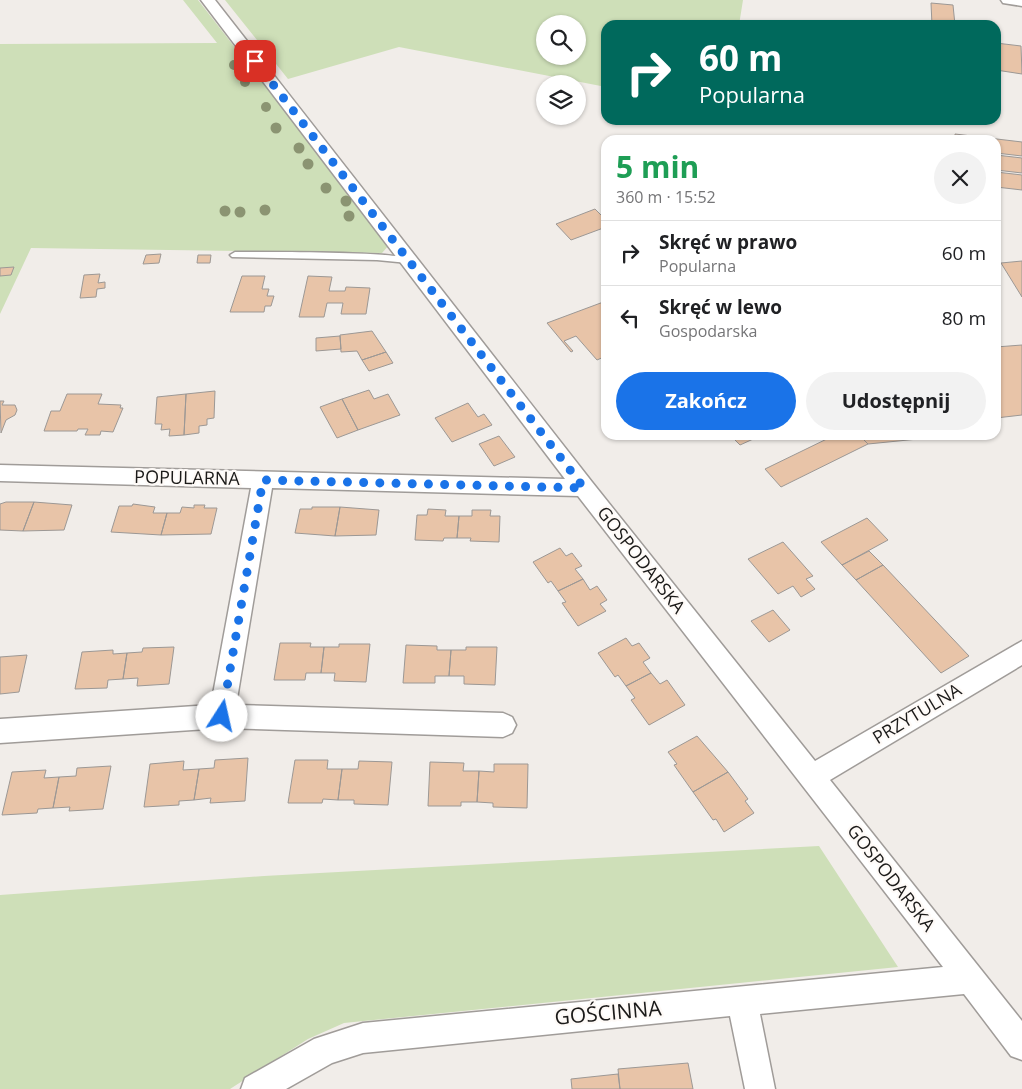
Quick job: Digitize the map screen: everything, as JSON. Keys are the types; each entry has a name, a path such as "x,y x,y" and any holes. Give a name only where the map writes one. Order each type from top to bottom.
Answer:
{"street":[{"name":"GOSPODARSKA","path":"208,0 584,488 1022,1045"},
{"path":"1008,0 1022,2"},
{"name":"POPULARNA","path":"0,474 584,488"},
{"path":"222,716 263,480"},
{"name":"PRZYTULNA","path":"812,777 1022,652"},
{"path":"0,731 222,716 503,725"},
{"name":"GOŚCINNA","path":"256,1089 325,1050 363,1038 742,1000 972,980"},
{"path":"742,1000 760,1089"}],"lane":[{"path":"235,256 377,257 408,260"}],"green space":[{"path":"183,0 198,0 389,245 382,253 31,248 0,314 0,44 217,43"},
{"path":"225,0 743,0 740,20 601,20 601,86 586,83 586,75 544,75 399,47 288,79"},
{"path":"819,846 898,967 344,1023 308,1039 230,1089 0,1089 0,895 264,876"}],"building":[{"path":"931,3 953,5 954,20 932,20"},
{"path":"1001,44 1021,46 1022,74 1001,71"},
{"path":"1001,139 1022,142 1022,156 1001,154"},
{"path":"1001,156 1022,158 1022,173 1001,171"},
{"path":"1001,173 1022,175 1022,190 1001,188"},
{"path":"595,209 601,215 601,229 571,240 556,224"},
{"path":"161,254 159,263 143,264 146,255"},
{"path":"198,255 211,255 210,263 197,263"},
{"path":"1022,261 1022,297 1001,263"},
{"path":"14,267 11,275 0,276 0,268"},
{"path":"100,274 98,283 105,282 105,288 97,289 96,297 80,298 84,275"},
{"path":"242,276 265,276 262,289 269,289 267,296 274,296 271,306 265,306 264,312 230,312"},
{"path":"308,276 332,277 329,291 345,291 346,287 370,288 366,314 341,314 343,303 327,303 324,317 299,317"},
{"path":"601,303 601,358 597,360 576,336 564,341 573,351 571,352 547,323"},
{"path":"372,331 386,352 362,360 357,351 341,352 340,335"},
{"path":"340,336 341,349 316,351 316,338"},
{"path":"1022,345 1022,415 1001,417 1001,347"},
{"path":"386,352 393,363 369,371 362,360"},
{"path":"369,390 374,399 388,394 400,415 358,430 342,399"},
{"path":"215,391 214,418 207,419 207,425 199,426 199,433 184,435 186,394"},
{"path":"67,394 102,394 98,404 121,405 120,408 123,408 113,432 101,431 100,435 85,435 88,429 44,431 51,411 60,411"},
{"path":"186,394 184,435 169,436 170,429 161,430 162,424 155,424 157,397"},
{"path":"342,399 358,430 337,438 320,407"},
{"path":"0,401 4,401 2,405 15,405 17,410 15,415 6,420 1,433"},
{"path":"468,403 478,417 484,414 492,425 452,442 435,418"},
{"path":"499,436 515,457 494,466 479,444"},
{"path":"735,440 751,440 740,445"},
{"path":"825,440 864,440 868,444 781,487 765,469"},
{"path":"864,440 908,440 868,444"},
{"path":"6,502 34,502 23,531 0,530 0,504"},
{"path":"34,502 72,505 64,530 23,531"},
{"path":"133,504 155,507 153,513 167,513 161,535 111,532 119,506 132,506"},
{"path":"194,505 205,505 204,508 217,508 211,534 161,535 167,513 180,513 182,507 194,508"},
{"path":"312,507 340,507 335,536 295,533 300,509 312,509"},
{"path":"340,507 379,510 376,535 335,536"},
{"path":"428,509 446,510 445,516 459,516 457,538 444,538 443,541 415,540 417,515 427,515"},
{"path":"472,510 491,510 490,516 500,516 499,542 470,541 471,538 457,538 459,516 472,516"},
{"path":"867,518 888,540 842,565 821,542"},
{"path":"783,542 813,576 806,579 815,589 801,597 793,586 778,594 748,559"},
{"path":"560,548 566,556 572,553 582,566 575,569 583,579 558,591 551,581 548,583 533,562"},
{"path":"869,551 883,565 856,580 842,565"},
{"path":"883,565 969,656 941,673 856,580"},
{"path":"583,579 590,590 597,586 607,600 600,604 606,611 578,626 562,603 566,602 558,591"},
{"path":"773,610 790,630 769,642 751,621"},
{"path":"626,638 632,646 639,643 650,658 643,662 651,673 626,686 618,675 615,677 598,653"},
{"path":"280,643 311,643 310,647 324,647 321,673 306,673 305,680 274,680"},
{"path":"339,644 370,644 366,682 334,681 335,673 321,673 324,647 339,647"},
{"path":"406,645 437,646 437,650 451,650 449,676 435,676 435,683 403,683"},
{"path":"174,647 169,684 137,686 138,678 123,679 127,653 142,652 143,648"},
{"path":"466,647 497,647 495,685 464,684 464,676 449,676 451,650 466,650"},
{"path":"113,650 113,654 127,653 123,679 108,680 107,688 75,689 82,652"},
{"path":"27,655 19,692 0,694 0,657"},
{"path":"651,673 660,684 667,680 685,705 649,725 631,700 635,698 626,686"},
{"path":"697,736 728,772 693,792 674,765 677,764 668,752"},
{"path":"248,758 245,801 210,803 211,798 194,800 199,769 214,768 215,760"},
{"path":"295,760 328,760 327,769 342,769 338,800 323,799 322,803 288,803"},
{"path":"184,761 183,770 199,769 194,800 179,801 179,805 144,807 150,764"},
{"path":"359,761 392,762 388,805 354,804 354,800 338,800 342,769 358,769"},
{"path":"430,762 464,763 463,771 479,771 477,802 461,802 461,806 428,806"},
{"path":"494,764 528,764 527,808 493,807 493,803 477,802 479,771 494,772"},
{"path":"111,766 103,809 69,811 70,807 53,808 59,777 76,776 77,768"},
{"path":"46,770 44,778 59,777 53,808 38,809 37,813 2,815 12,772"},
{"path":"728,772 748,799 745,801 754,813 724,832 716,819 713,820 693,792"},
{"path":"688,1063 693,1089 620,1089 618,1069"},
{"path":"618,1074 620,1089 572,1089 571,1079"}],"route":[{"path":"222,716 263,480 584,488 255,61"}]}
